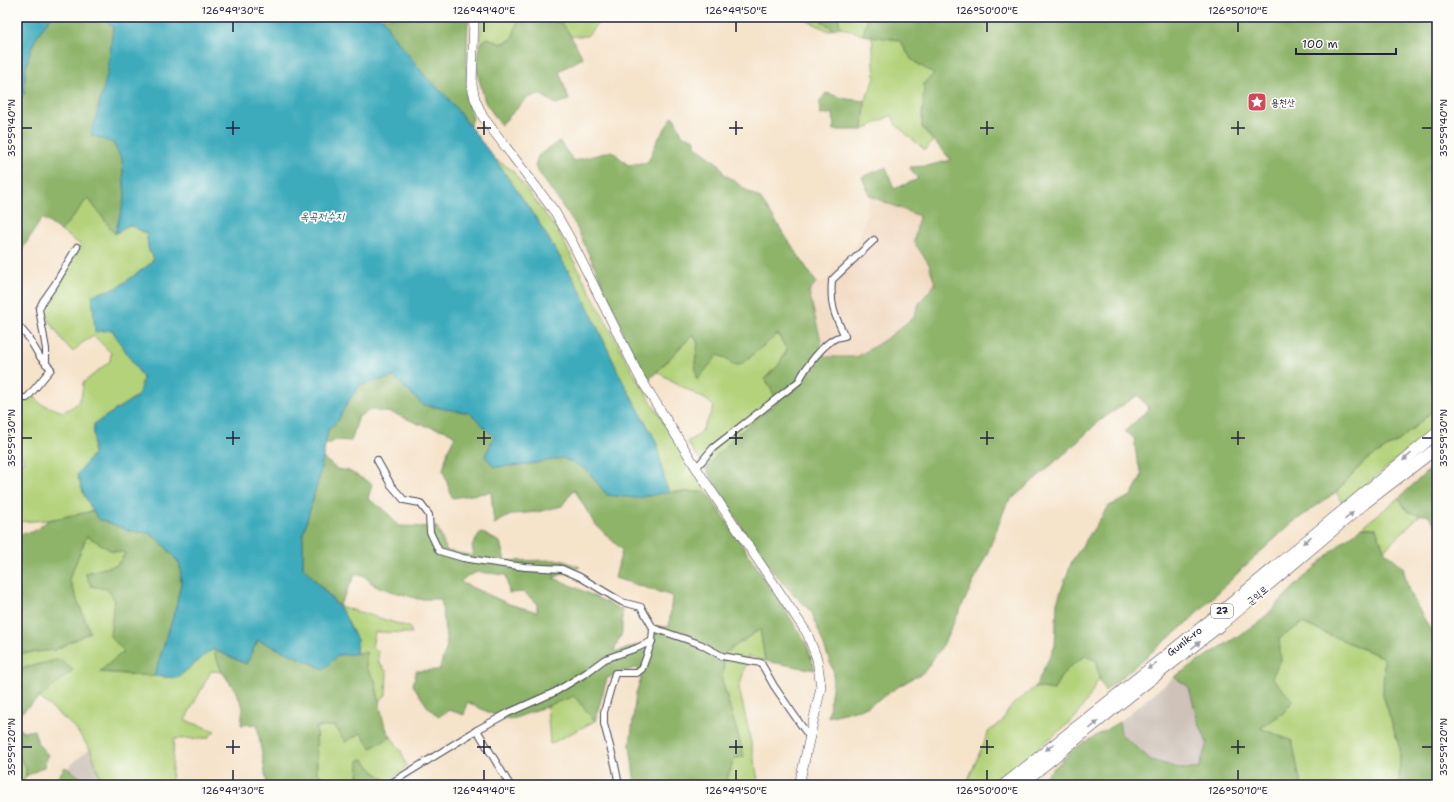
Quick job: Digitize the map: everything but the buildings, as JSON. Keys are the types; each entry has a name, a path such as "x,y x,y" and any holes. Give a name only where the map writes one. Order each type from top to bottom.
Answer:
{"highway":[{"name":"Gunik-ro","path":"1004,785 1223,610 1437,432"},
{"name":"군익로","path":"1020,785 1117,706 1222,624 1365,503 1437,448"}],"street":[{"path":"474,17 472,85 475,99 483,117 555,212 572,242 639,376 697,467 807,633 817,659 821,687 799,785"},
{"path":"697,467 713,448 799,381 824,347 835,339 845,336 833,310 831,291 832,280 874,240"},
{"path":"46,364 46,348 39,309 77,247"},
{"path":"17,324 28,337 40,357 51,369 27,398 17,398"},
{"path":"377,460 390,484 404,500 420,503 429,515 430,532 438,551 463,558 482,561 525,567 562,569 580,577 622,602 641,606 652,628 652,641 642,669 636,673 615,673 604,712 604,724 619,785"},
{"path":"652,628 700,644 722,656 761,663 774,686 810,738"},
{"path":"388,785 477,730 508,713 555,692 586,673 605,659 652,641"},
{"path":"477,730 510,785"}],"shaded area":[{"path":"870,196 919,216 914,242 929,264 935,284 920,302 913,317 886,339 857,357 825,357 809,292 816,282 823,283 854,250 864,223"},
{"path":"1174,677 1189,687 1197,718 1208,743 1199,769 1182,769 1151,760 1121,734 1119,722"},
{"path":"90,749 102,783 100,785 92,785 67,768"}],"green space":[{"path":"51,17 101,17 113,27 108,71 113,143 122,160 125,196 115,234 88,198 61,231 42,218 18,256 17,102 24,94 27,62 33,44"},
{"path":"382,17 468,17 466,96 473,118 470,126 447,97 425,76 391,33"},
{"path":"482,17 519,17 512,39 501,44 488,38 480,44"},
{"path":"519,17 546,17 551,21 561,23 570,34 583,58 559,71 569,100 556,104 540,94 527,98 501,125 485,102 477,71 480,44 488,38 501,44 512,39"},
{"path":"546,17 603,17 587,36 571,36 562,24 548,20"},
{"path":"800,17 821,17 820,20 833,29 829,31"},
{"path":"821,17 838,17 840,27 833,29 820,20"},
{"path":"838,17 868,17 863,35 840,27"},
{"path":"868,17 1437,17 1437,407 1400,440 1365,461 1336,492 1292,523 1246,565 1188,622 1105,691 1099,678 1097,661 1085,656 1066,670 1054,690 1035,687 1055,646 1057,602 1072,561 1109,506 1131,496 1142,475 1137,460 1134,438 1125,431 1149,409 1138,395 1099,421 1070,449 1007,503 987,554 943,645 924,672 867,707 828,717 834,673 812,613 779,579 749,539 706,469 713,459 730,442 778,402 765,378 778,366 787,350 778,334 740,365 732,365 728,359 718,355 697,380 695,363 698,343 693,334 649,380 627,342 614,309 575,224 535,167 538,156 559,141 574,161 612,151 628,165 648,162 657,141 673,116 683,136 695,139 695,146 720,165 723,173 760,198 816,282 809,292 825,357 857,357 886,339 913,318 920,302 935,284 929,264 914,242 919,216 870,196 862,177 886,167 894,189 918,179 909,167 927,166 951,160 922,127 924,83 934,74 912,60 899,40 863,35"},
{"path":"872,36 899,40 912,60 935,74 922,111 922,127 933,141 925,150 896,125 892,115 863,130 865,101 875,78"},
{"path":"826,93 847,99 865,101 863,130 834,130 833,113 820,115 820,101"},
{"path":"495,159 512,170 558,231 630,367 707,492 669,492 665,482 656,441 622,380 580,290 536,218"},
{"path":"88,198 115,233 129,225 146,233 149,251 154,258 150,264 118,287 107,291 112,330 143,378 138,395 94,424 93,454 77,475 84,495 93,511 49,520 17,522 17,464 24,461 17,449 18,402 33,395 41,404 63,412 73,407 79,401 82,394 83,383 110,361 111,353 94,336 82,343 73,352 63,341 43,311 81,245 61,231"},
{"path":"693,334 698,343 695,363 718,355 728,359 778,334 787,350 778,366 765,378 778,402 730,442 713,459 706,469 687,442 700,434 714,407 708,401 657,372"},
{"path":"394,377 423,405 470,413 494,437 485,456 494,467 524,465 563,458 586,469 607,495 636,498 669,492 707,492 807,645 815,670 765,661 760,629 725,653 722,680 744,756 734,759 727,779 731,785 635,785 630,745 636,693 641,679 637,667 607,678 595,721 574,696 510,720 494,715 467,702 464,715 449,710 438,717 427,706 413,685 416,671 439,670 447,646 441,599 418,599 375,586 363,575 355,575 339,606 303,567 303,534 323,458 337,469 349,471 372,484 368,499 386,511 398,526 437,527 447,551 474,556 472,546 481,532 500,542 505,561 561,560 580,567 553,578 571,585 622,610 622,633 614,650 618,652 650,640 656,626 669,627 672,596 615,578 622,550 594,523 574,489 562,506 537,512 513,514 494,524 491,492 452,498 443,470 448,450 455,436 447,431 419,424 393,413 371,410 359,416 351,441 336,440 325,445 328,430 338,421 347,403 360,385","holes":["478,572 506,575 509,593 523,592 537,603 537,612 509,604 460,582 467,576"]},
{"path":"1437,407 1437,426 1343,504 1336,492 1365,461 1400,440"},
{"path":"1437,462 1437,526 1428,515 1420,515 1407,511 1399,498"},
{"path":"1399,498 1407,511 1420,515 1384,550 1376,528 1362,527"},
{"path":"93,511 98,519 131,531 149,533 161,542 180,564 181,583 175,611 154,676 99,672 124,651 110,636 114,599 107,589 91,586 85,573 117,565 126,553 112,551 87,536 69,579 90,632 55,650 17,654 17,534 33,532 49,520"},
{"path":"1362,527 1376,528 1384,550 1403,567 1409,592 1437,641 1437,785 1399,785 1400,749 1383,695 1384,658 1302,623 1279,639 1281,660 1272,677 1293,701 1283,713 1260,728 1292,741 1301,785 1036,785 1075,748 1119,722 1121,734 1151,760 1182,769 1199,769 1207,743 1197,718 1189,687 1174,677 1260,622 1297,584 1341,543"},
{"path":"87,535 112,551 126,552 117,565 91,586 107,589 114,599 111,636 124,651 100,672 177,678 213,649 222,672 211,671 185,720 215,731 208,738 174,739 171,785 112,785 102,783 90,749 74,727 39,697 73,670 43,663 17,670 17,654 55,650 90,632 69,579"},
{"path":"339,606 409,627 412,633 375,632 372,647 378,651 379,663 387,672 386,695 379,701 375,680 366,667 366,653 356,654 357,640"},
{"path":"1302,623 1384,658 1383,695 1400,749 1399,785 1301,785 1292,741 1260,728 1283,713 1272,677 1280,660 1279,639"},
{"path":"760,629 765,661 748,656 739,688 759,785 731,785 727,779 734,759 744,756 722,680 725,653"},
{"path":"258,640 324,669 338,655 366,652 366,667 375,680 383,720 391,737 371,748 361,733 345,742 335,726 316,727 317,773 334,785 267,785 257,724 241,725 243,707 235,690 222,672 213,649 246,664"},
{"path":"1085,656 1097,661 1099,678 1091,694 1075,718 993,785 964,785 967,782 989,731 1002,722 1010,707 1035,687 1054,690 1066,670"},
{"path":"60,659 73,670 17,716 17,670"},
{"path":"574,696 595,721 550,744 547,705"},
{"path":"335,726 361,733 371,748 391,737 401,751 407,767 388,781 373,771 363,759 359,760 358,779 345,784 336,784 328,781 317,773 316,727"},
{"path":"17,727 23,732 34,730 38,744 48,755 44,767 26,776 26,768 17,753"},
{"path":"17,753 26,768 25,779 17,784"},
{"path":"363,759 373,771 388,781 383,785 344,785 358,779 359,760"},
{"path":"65,767 92,785 53,785"}],"water":[{"path":"17,17 51,17 33,44 27,62 24,94 17,102"},
{"name":"옥곡저수지","path":"101,17 382,17 391,33 425,76 447,97 495,159 536,218 580,290 622,380 656,441 665,482 669,492 636,498 607,495 586,469 563,458 524,465 494,467 485,456 494,437 470,413 423,405 394,377 360,385 347,403 338,421 328,430 320,474 303,534 303,567 343,612 357,640 356,654 338,655 324,669 258,640 246,664 213,649 177,678 154,676 175,611 181,583 180,564 161,542 149,533 131,531 98,519 84,495 77,475 93,454 94,424 138,396 143,378 112,330 95,332 92,295 118,287 150,264 154,258 149,251 146,233 129,225 115,234 125,196 122,160 113,143 91,135 108,71 113,27"}],"place":[{"name":"용천산","path":"1257,102"}]}
